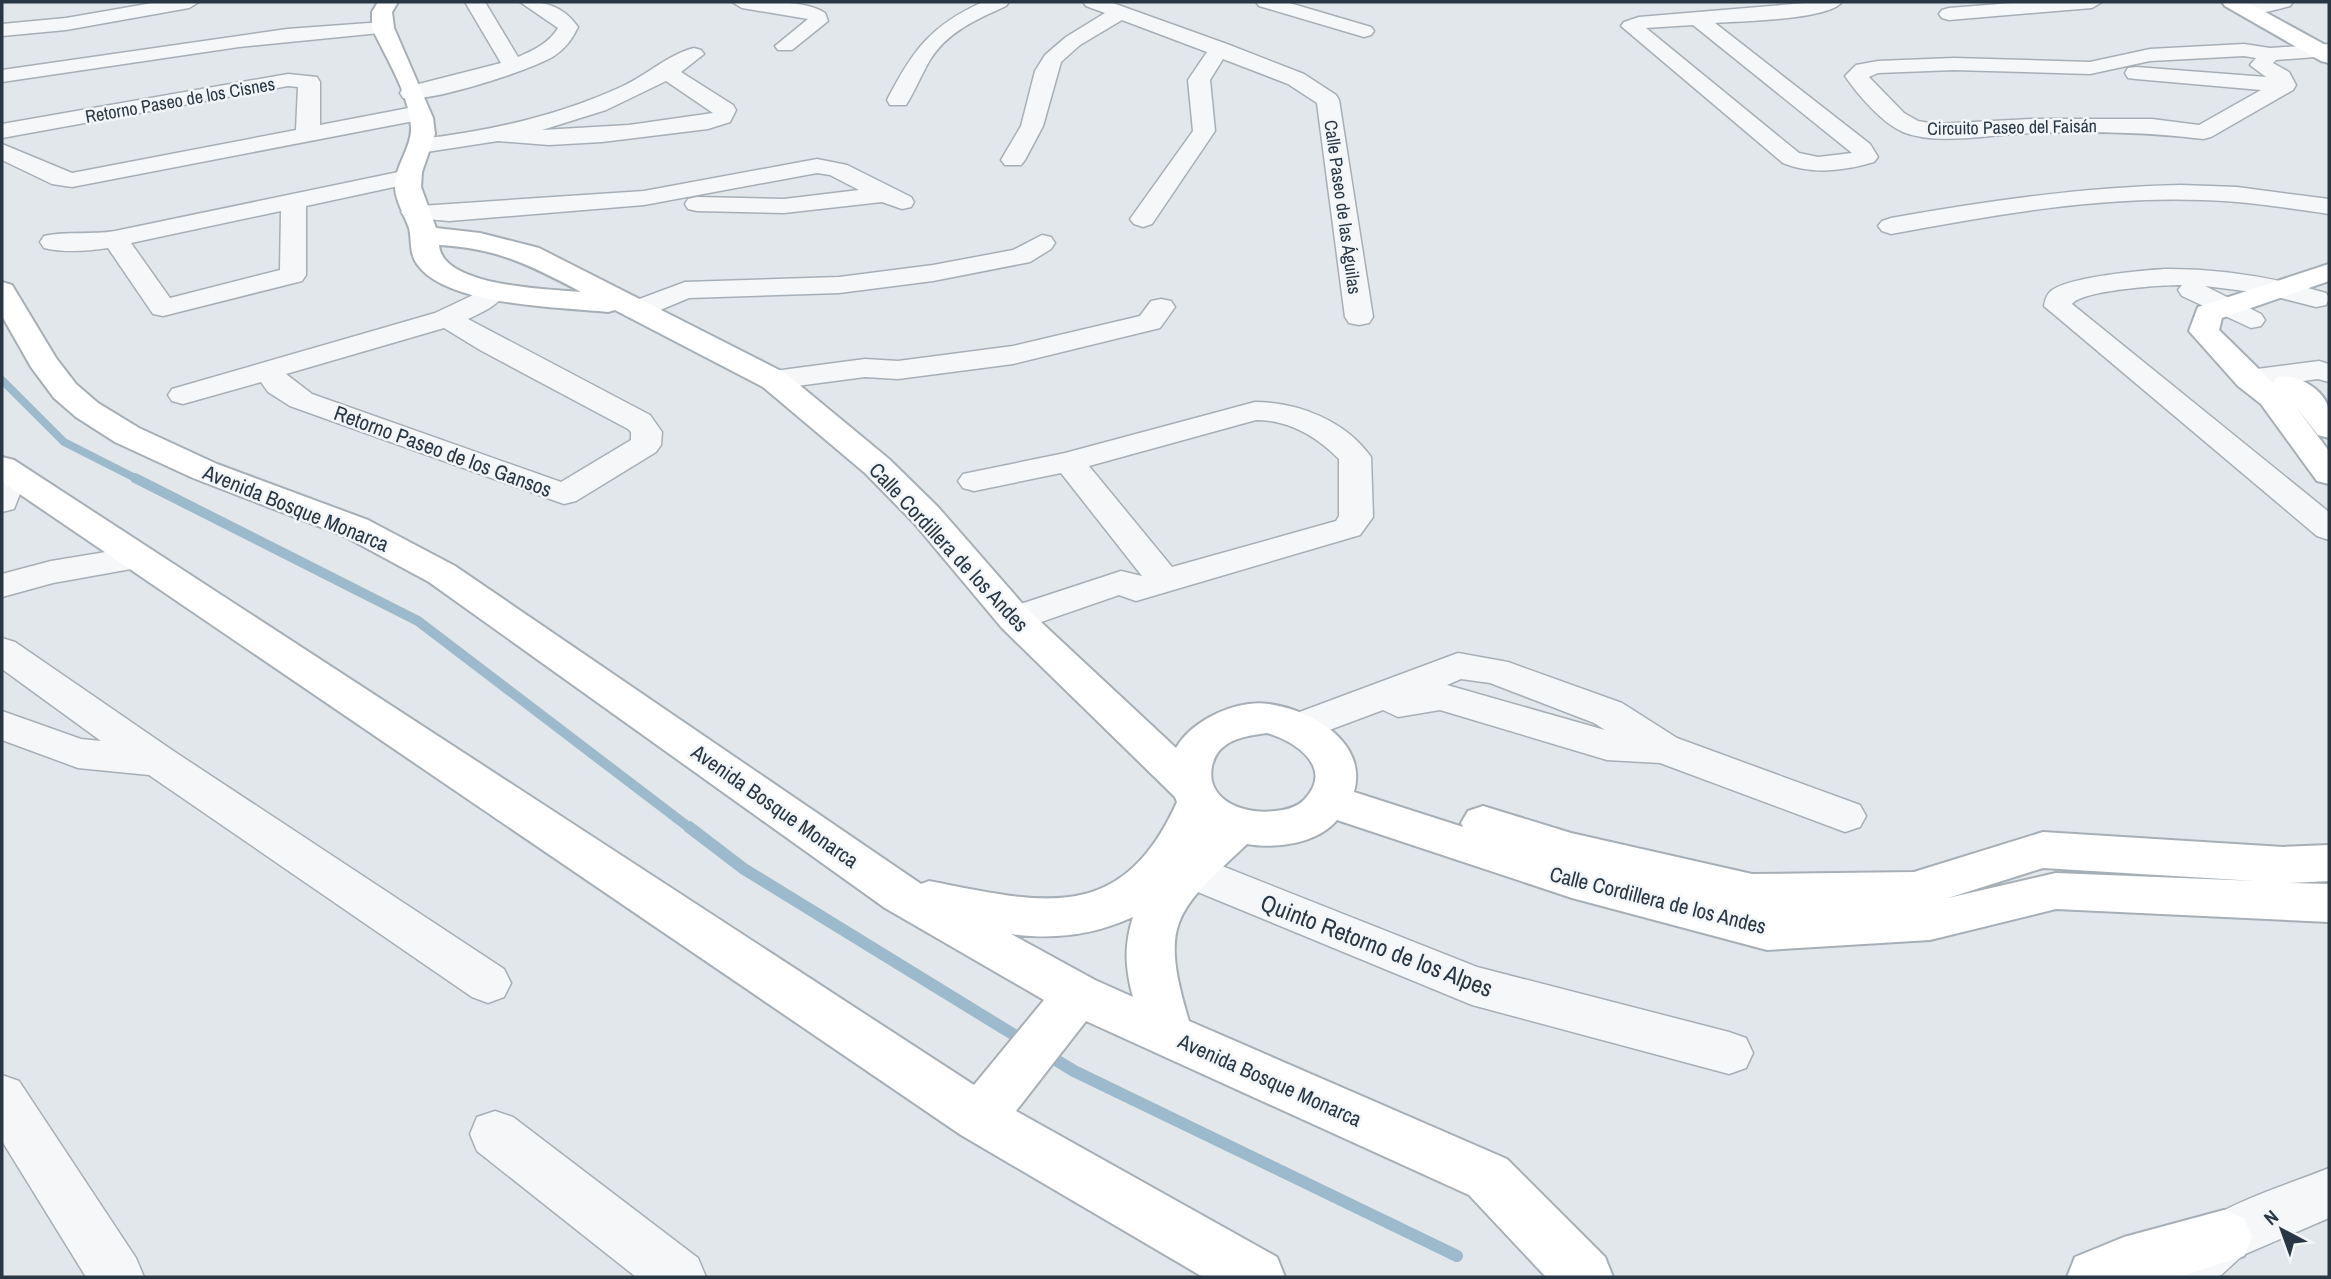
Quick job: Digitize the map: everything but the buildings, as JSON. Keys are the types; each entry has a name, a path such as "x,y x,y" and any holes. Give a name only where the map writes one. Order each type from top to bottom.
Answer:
{"street":[{"path":"2,30 66,24 189,2"},
{"path":"475,2 513,66"},
{"path":"2,150 61,179 72,180 307,133 363,125 387,127 417,116 474,78 513,66 555,47 568,32 568,27 559,17 530,2"},
{"path":"742,2 813,13 818,17 818,21 786,47"},
{"path":"742,2 755,20"},
{"path":"898,100 920,55 937,36 966,16 999,2"},
{"name":"Calle Paseo de las Águilas","path":"1093,2 1296,79 1328,100 1359,317"},
{"path":"1266,2 1364,32"},
{"path":"1698,19 1862,149 1866,157 1852,161 1809,164 1794,160 1631,26 1698,19 1821,8 1832,2"},
{"path":"1946,8 2092,2"},
{"path":"2256,4 2327,49"},
{"path":"1013,160 1032,126 1046,71 1052,59 1073,41 1119,13"},
{"path":"2,76 110,62 384,14 417,116 413,204"},
{"path":"1143,219 1204,131 1199,80 1220,48"},
{"name":"Circuito Paseo del Faisán","path":"2090,68 2150,55 2244,50 2270,54 2327,49"},
{"path":"485,136 594,105 667,72 694,54"},
{"path":"2270,54 2261,65 2281,77 2285,85"},
{"name":"Circuito Paseo del Faisán","path":"1954,64 2090,68 2175,78 2285,85 2203,132 2152,126 2031,126 1935,131 1912,127 1896,118 1856,76 1864,70 1878,67 1954,64"},
{"path":"417,116 485,136 540,138 600,135 708,122 722,117 725,110 667,72"},
{"name":"Retorno Paseo de los Cisnes","path":"2,131 288,80 309,82 310,114 307,133"},
{"path":"53,242 89,243 115,239 350,189 381,192 413,204 450,213 644,198 817,166 838,169 892,199 783,206 688,204 644,198"},
{"path":"1891,226 2000,206 2117,194 2184,192 2329,207"},
{"path":"115,239 163,308 293,275 295,200"},
{"name":"Calle Cordillera de los Andes","path":"413,204 568,273 784,389 877,466 926,515 1024,628 1195,794"},
{"name":"Calle Cordillera de los Andes","path":"413,204 424,250 430,263 445,275 466,285 493,292 531,295 639,312"},
{"path":"639,312 696,289 839,285 933,273 1021,256 1042,243"},
{"path":"2239,314 2282,287 2329,272"},
{"path":"183,395 267,370 455,323 564,283 568,273"},
{"path":"2166,277 2239,314"},
{"path":"2323,297 2240,280 2166,277 2071,291 2060,297 2058,306 2329,529"},
{"name":"Avenida Bosque Monarca","path":"2,291 42,361 65,391 87,410 127,435 205,471 356,528 442,574 1065,1011 1168,1034 1488,1177 1548,1258 1585,1277"},
{"path":"455,323 493,292"},
{"path":"2323,297 2239,314 2208,313 2204,331 2286,386 2329,428"},
{"path":"784,389 873,382 898,370 1013,355 1095,338 1150,322 1161,307"},
{"name":"Retorno Paseo de los Gansos","path":"267,370 279,386 301,400 564,494 645,445 649,435 639,422 455,323"},
{"path":"2286,386 2319,370 2329,373"},
{"path":"2286,386 2329,474"},
{"path":"974,481 1069,462 1255,411 1274,409 1292,414 1341,442 1355,457 1356,517 1348,528 1151,585 1134,597 1024,628"},
{"path":"1069,462 1151,585"},
{"path":"5,481 136,558 979,1118 1257,1277"},
{"path":"2,586 51,572 136,558"},
{"path":"2,651 158,761 488,983"},
{"path":"1195,794 1222,820 1238,826 1259,830 1301,824 1318,814 1323,763 1393,704 1440,696 1607,745 1662,748 1845,816"},
{"path":"1118,719 1204,738"},
{"path":"1168,1034 1149,957 1151,932 1180,867 1195,794 1188,768 1193,752 1204,738 1217,729 1248,719 1284,721 1323,763"},
{"path":"2,725 78,753 158,761"},
{"name":"Calle Cordillera de los Andes","path":"1323,763 1571,851 1752,893 1914,890 2043,850 2283,864 2329,863"},
{"name":"Calle Cordillera de los Andes","path":"1323,763 1572,880 1767,931 1930,921 2056,891 2329,904"},
{"path":"901,895 1023,918 1087,917 1127,899 1180,867 1238,826"},
{"name":"Quinto Retorno de los Alpes","path":"1180,867 1472,985 1729,1053"},
{"path":"979,1118 1065,1011"},
{"path":"2,1097 117,1277"},
{"path":"495,1134 679,1277"},
{"path":"2095,1277 2124,1265 2224,1237 2329,1194"},
{"path":"2179,1277 2224,1237"}],"waterway":[{"path":"2,380 64,442 139,480"},
{"path":"135,478 418,621 691,829"},
{"path":"689,827 744,869 1024,1041"},
{"path":"1046,1054 1074,1071 1457,1256"}]}
